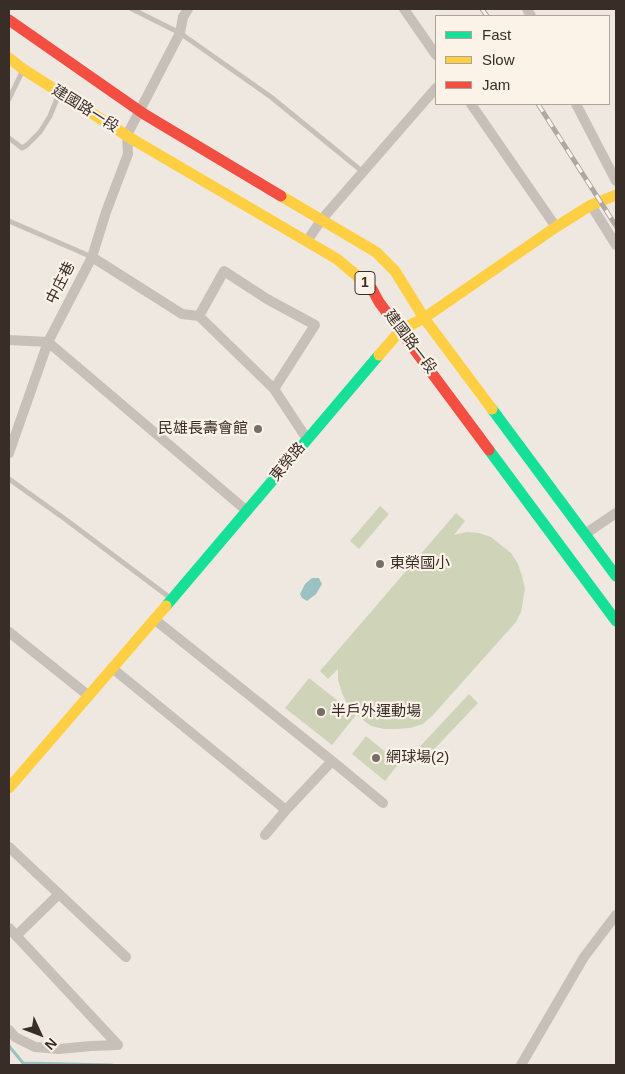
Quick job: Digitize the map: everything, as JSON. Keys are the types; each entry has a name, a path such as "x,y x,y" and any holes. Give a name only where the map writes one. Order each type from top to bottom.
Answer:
{"main road":[{"name":"建國路一段","path":"9,20 159,124 376,252 395,271 424,318 616,576"},
{"name":"建國路一段","path":"9,58 59,92 130,130 337,259 372,289 379,302 616,621"},
{"name":"東榮路","path":"9,788 401,330 424,318 591,204 616,195"}],"street":[{"path":"130,130 180,33 188,9"},
{"path":"404,9 435,54"},
{"path":"307,241 322,219 435,89"},
{"path":"471,105 556,227"},
{"path":"577,105 616,181"},
{"name":"中庄巷","path":"9,453 48,342 92,257 106,212 128,154 130,130"},
{"path":"591,204 616,245"},
{"path":"92,257 182,314 199,316 274,389 307,439"},
{"path":"199,316 224,271 267,299 315,325 274,389"},
{"path":"9,340 48,342 247,511"},
{"path":"585,534 616,513"},
{"path":"154,619 383,803"},
{"path":"9,632 89,696"},
{"path":"112,668 286,810"},
{"path":"265,835 332,761"},
{"path":"9,847 126,957"},
{"path":"16,936 59,894"},
{"path":"521,1065 584,957 616,915"},
{"path":"9,928 118,1045 59,1048 35,1047 15,1037 9,1030"}],"lane":[{"path":"132,9 180,33 271,97 363,172"},
{"path":"9,99 23,69"},
{"path":"9,138 22,148 27,145 40,132 50,116 59,92"},
{"path":"9,222 92,257"},
{"path":"9,479 66,519 172,599"}],"green space":[{"path":"380,506 389,514 359,549 350,541"},
{"path":"456,513 465,521 454,535 467,532 479,533 491,537 511,553 518,564 525,589 521,612 516,622 423,724 397,729 371,726 348,706 338,680 338,669 328,679 320,671"},
{"name":"半戶外運動場","path":"309,678 356,715 332,745 285,708"},
{"path":"469,694 478,703 422,762 413,754"},
{"name":"網球場(2)","path":"366,736 399,763 385,781 352,754"}],"water":[{"path":"312,578 319,578 322,584 316,594 307,601 300,594 305,584"}],"waterway":[{"path":"9,1046 23,1063 112,1065"}],"railway":[{"path":"482,9 486,15"},
{"path":"539,105 616,226"}],"traffic: fast":[{"path":"166,606 379,355"},
{"path":"492,409 616,576"},
{"path":"489,450 616,621"}],"traffic: slow":[{"path":"9,58 132,139 337,259 363,281"},
{"path":"379,355 401,330 424,318 591,205 616,195"},
{"path":"281,196 376,252 395,271 424,318 492,409"},
{"path":"9,788 166,606"}],"traffic: jam":[{"path":"9,20 144,114 281,196"},
{"path":"363,281 372,289 379,302 489,450"}],"place":[{"name":"民雄長壽會館","path":"258,429"},
{"name":"東榮國小","path":"380,564"},
{"name":"半戶外運動場","path":"321,712"},
{"name":"網球場(2)","path":"376,758"}]}
